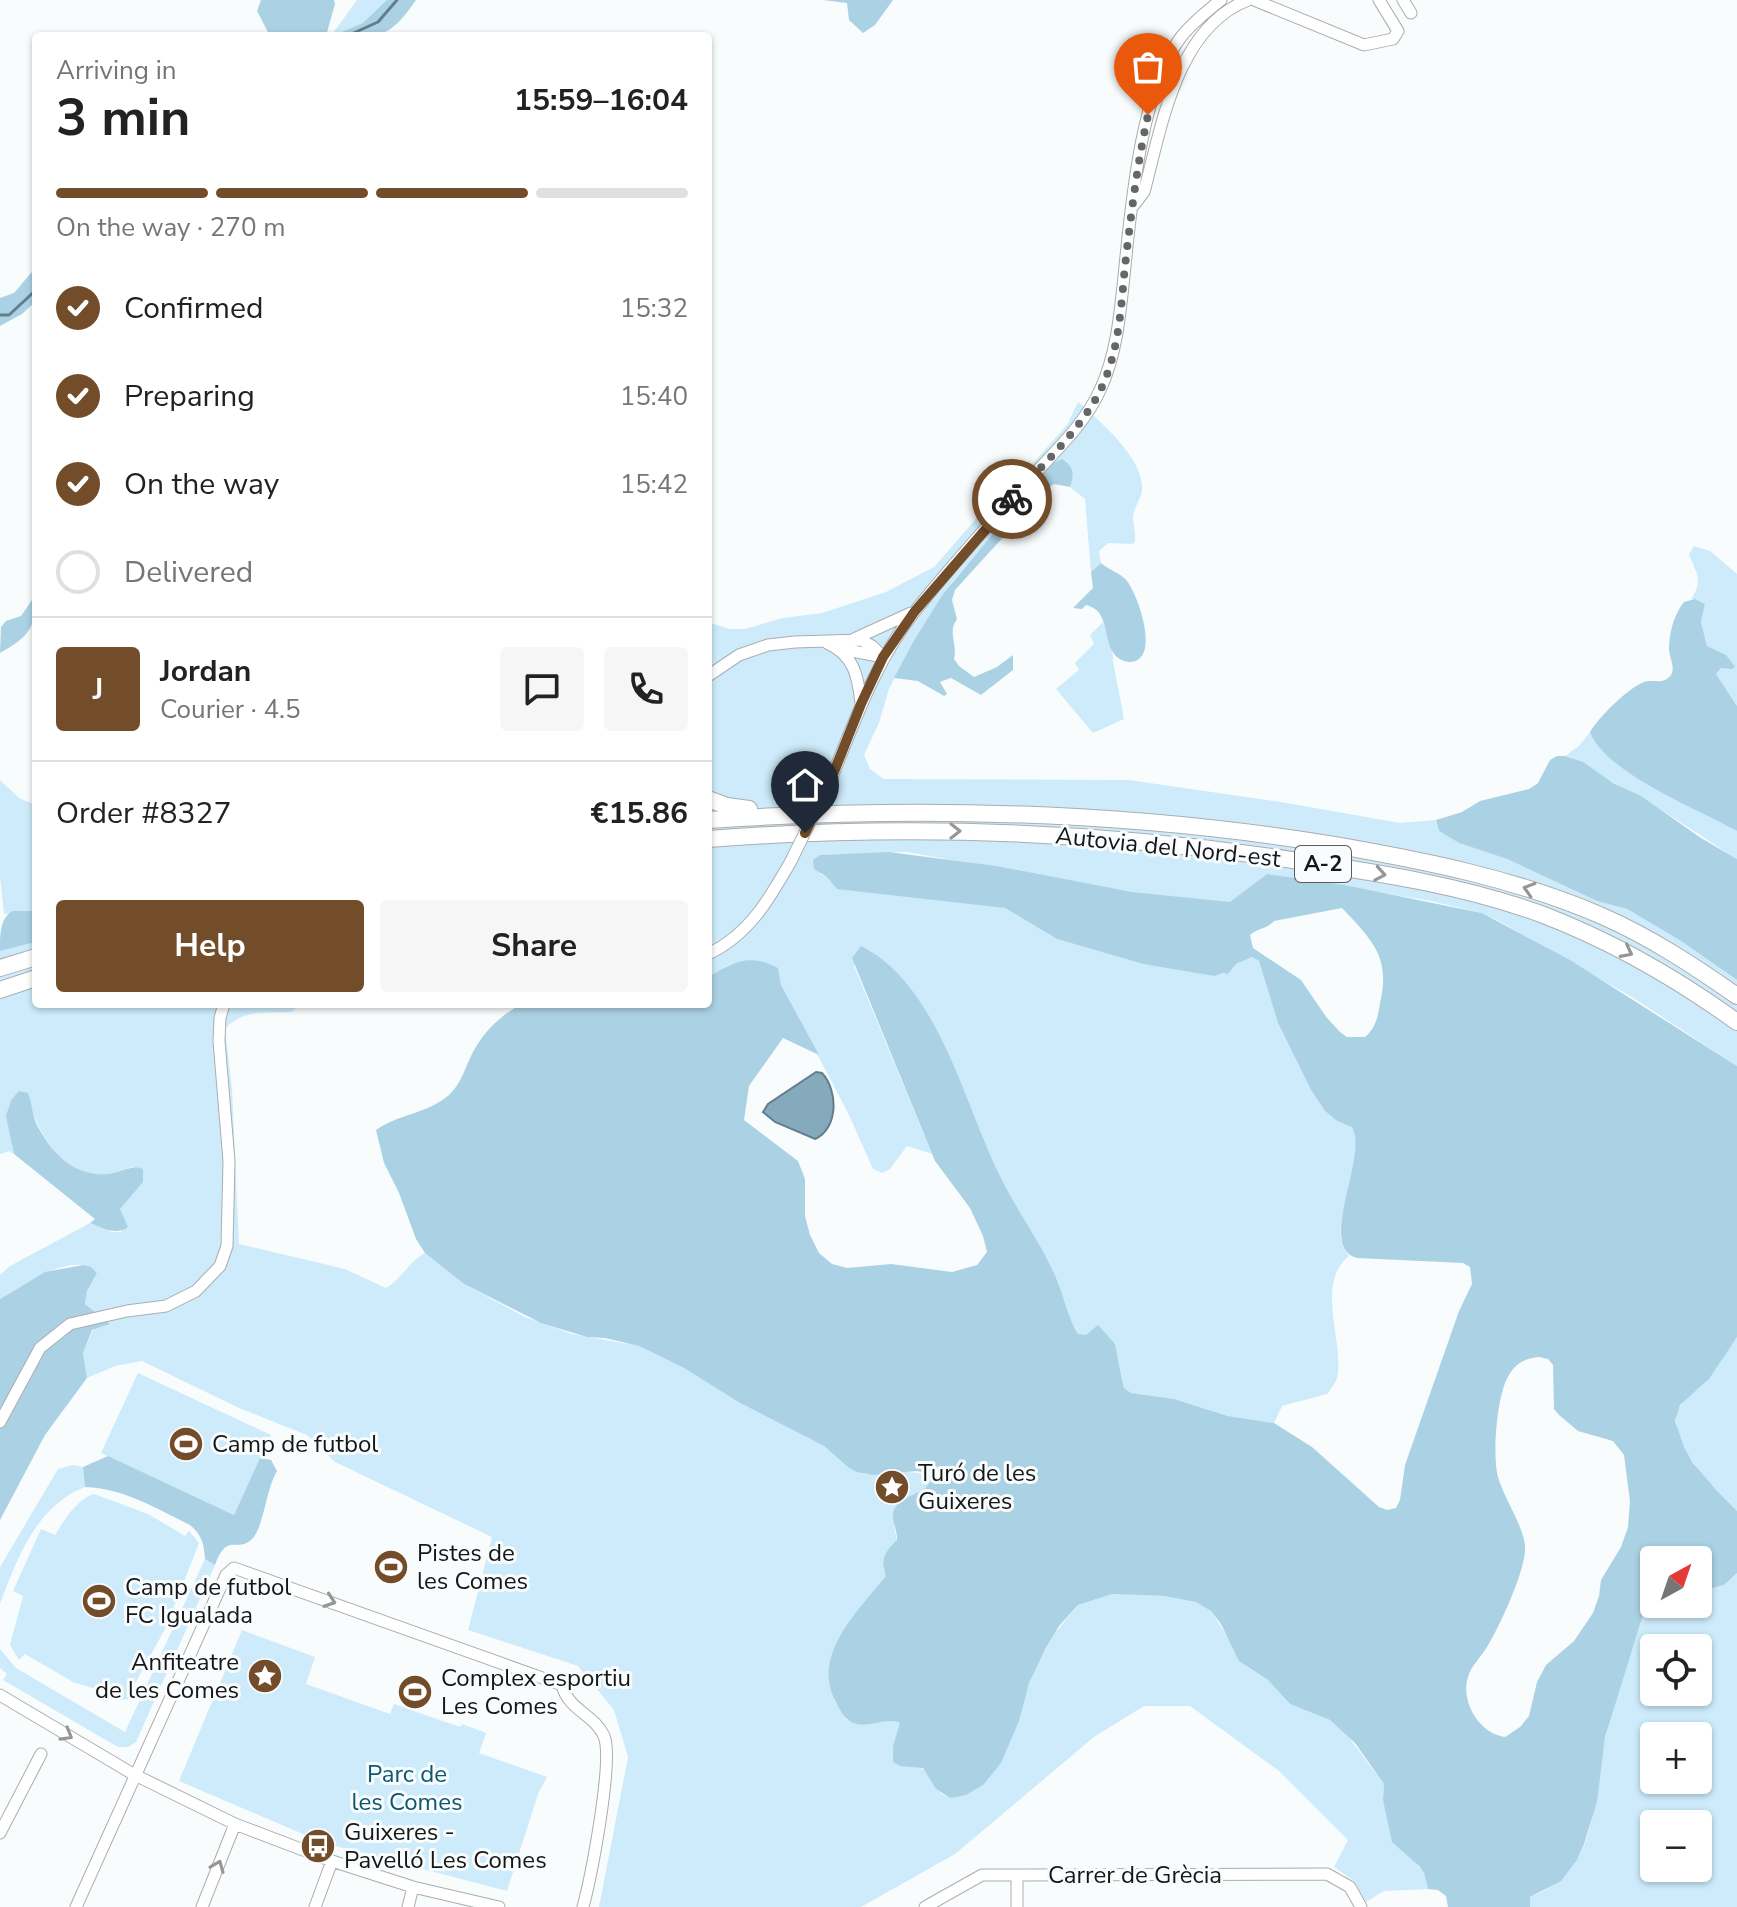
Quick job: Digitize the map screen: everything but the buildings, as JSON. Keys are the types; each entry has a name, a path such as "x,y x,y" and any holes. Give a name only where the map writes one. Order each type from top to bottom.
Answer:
{"highway":[{"path":"712,800 782,815"},
{"name":"Autovia del Nord-est","path":"712,820 893,812 1098,817 1292,838 1419,860 1542,893 1602,916 1661,947 1737,996"},
{"name":"Autovia del Nord-est","path":"712,839 877,831 995,832 1186,845 1336,866 1449,888 1538,913 1584,931 1640,959 1705,998 1737,1022"},
{"path":"0,968 32,958"},
{"path":"0,990 32,979"}],"street":[{"path":"712,951 738,935 764,908 832,777 883,657 915,611 1084,419 1101,390 1118,331 1138,158 1153,95 1167,59 1181,37 1221,0"},
{"path":"1133,206 1144,192 1183,63 1203,32 1233,6 1251,0 1364,45 1393,39 1398,31 1379,0"},
{"path":"1403,0 1411,13"},
{"path":"712,673 758,647 854,639 915,611"},
{"path":"854,639 868,643 883,657"},
{"path":"826,643 883,657"},
{"path":"841,649 858,677 861,704"},
{"path":"0,1422 40,1348 70,1324 166,1306 196,1291 220,1266 227,1246 229,1161 219,1041 223,1008"},
{"path":"76,1907 133,1774 231,1570 244,1570 562,1685 565,1698 604,1735 608,1761 584,1907 574,1907"},
{"path":"0,1695 133,1774 235,1824 332,1861 413,1887 499,1907"},
{"path":"0,1833 41,1754"},
{"path":"202,1907 235,1824"},
{"path":"315,1907 332,1861"},
{"name":"Carrer de Grècia","path":"925,1907 982,1875 1327,1874 1350,1887 1361,1907"},
{"path":"1017,1875 1017,1907"},
{"path":"408,1907 413,1887"}],"green space":[{"path":"357,0 390,0 372,20 334,32"},
{"path":"1078,402 1118,440 1135,464 1142,491 1133,517 1135,542 1108,543 1099,551 1101,563 1091,572 1085,499 1070,487 1073,473 1066,461 991,537 952,582 913,642 889,689 879,723 864,755 870,769 884,779 1129,780 1400,823 1436,820 1439,831 1459,843 1507,859 1597,901 1627,909 1737,980 1737,1066 1632,997 1499,921 1482,913 1431,901 1267,874 1230,903 1132,892 907,852 820,855 820,874 827,877 1005,908 1057,939 1143,964 1228,974 1236,964 1252,957 1259,961 1278,1023 1311,1090 1325,1111 1337,1121 1353,1127 1357,1141 1341,1228 1342,1243 1349,1256 1339,1267 1332,1295 1337,1378 1327,1394 1282,1406 1274,1423 1228,1416 1174,1399 1131,1393 1124,1388 1117,1353 1086,1335 1078,1334 1069,1318 1054,1276 999,1176 932,1024 901,978 868,949 854,966 932,1154 907,1146 890,1169 882,1173 873,1169 849,1115 781,985 778,968 731,964 712,975 712,623 729,629 745,629 783,618 822,613 886,592 934,567 1001,490 1025,472 1067,425"},
{"path":"1694,546 1710,551 1737,574 1737,706 1716,674 1721,668 1718,652 1707,646 1701,622 1705,604 1691,599 1698,581 1689,554"},
{"path":"1103,622 1112,652 1124,719 1093,733 1056,689 1079,670 1075,663 1094,644 1090,635"},
{"path":"1590,732 1615,763 1634,776 1737,831 1737,859 1646,800 1565,756 1579,746"},
{"path":"0,780 19,798 32,803 32,911 4,914 0,877"},
{"path":"32,943 32,1008 296,1008 292,1012 247,1015 225,1029 232,1089 239,1244 345,1269 386,1288 425,1253 464,1284 525,1317 572,1334 639,1346 684,1368 740,1403 824,1446 849,1468 866,1474 900,1471 933,1475 931,1483 917,1494 894,1526 897,1541 883,1568 887,1576 848,1623 834,1650 834,1699 847,1720 857,1724 893,1720 901,1723 893,1746 893,1762 921,1768 936,1789 950,1798 975,1790 1001,1763 1032,1675 1055,1633 1078,1605 1112,1594 1164,1596 1197,1602 1211,1611 1246,1666 1268,1680 1290,1704 1330,1720 1344,1731 1384,1784 1383,1800 1414,1861 1424,1873 1428,1889 1384,1891 1366,1902 1355,1882 1334,1867 1348,1840 1279,1771 1190,1706 1144,1706 1094,1737 955,1854 861,1907 599,1907 628,1757 614,1710 578,1666 468,1630 492,1537 335,1462 307,1435 239,1408 142,1361 115,1366 87,1378 83,1353 93,1330 109,1323 85,1304 87,1291 97,1273 88,1266 62,1267 48,1272 0,1299 0,1275 10,1266 90,1223 112,1232 121,1232 126,1223 120,1209 133,1191 134,1167 97,1174 85,1172 65,1161 42,1133 28,1093 13,1097 8,1112 14,1154 9,1151 0,1154 0,951"},
{"path":"1737,1337 1737,1511 1694,1464 1678,1434 1676,1420 1682,1403 1706,1382"},
{"name":"Camp de futbol","path":"138,1373 271,1435 234,1515 101,1453"},
{"path":"73,1465 83,1467 85,1487 53,1507 30,1536 0,1604 0,1567 58,1469"},
{"name":"Camp de futbol FC Igualada","path":"94,1494 148,1514 185,1536 189,1531 199,1543 166,1627 131,1691 134,1694 130,1699 118,1700 118,1696 73,1682 25,1654 19,1660 10,1645 23,1596 13,1591 41,1529 55,1535 77,1505"},
{"path":"205,1559 215,1565 136,1742 128,1747 118,1747 3,1680 7,1674 0,1668 0,1649 16,1668 125,1732"},
{"path":"1737,1573 1737,1907 1530,1907 1530,1897 1554,1885 1570,1869 1582,1850 1594,1806 1610,1719 1642,1618 1712,1618 1712,1588 1724,1585"},
{"name":"Parc de les Comes","path":"242,1630 315,1657 306,1684 390,1714 394,1704 486,1733 479,1753 547,1777 538,1794 507,1891 324,1843 179,1781"}],"shaded area":[{"path":"261,0 334,0 335,4 327,32 268,32 257,11"},
{"path":"387,0 416,0 406,14 385,32 342,32 363,23"},
{"path":"823,0 893,0 875,25 863,33 849,20 847,3"},
{"path":"32,272 32,305 0,326 0,298 14,293"},
{"path":"1062,459 1072,471 1070,487 1054,484 1038,494 955,590 952,600 957,619 953,629 954,659 959,666 974,677 997,667 1013,655 1013,670 981,695 951,678 940,682 947,694 944,696 918,681 894,678 943,594 1051,464"},
{"path":"1101,563 1127,581 1139,607 1146,642 1140,658 1135,661 1121,660 1116,656 1097,610 1086,605 1082,609 1073,608 1093,588 1091,572"},
{"path":"1695,599 1705,604 1701,622 1707,646 1726,655 1735,667 1721,668 1716,674 1737,706 1737,831 1633,776 1599,747 1590,732 1630,690 1644,682 1666,680 1671,675 1673,668 1669,649 1673,624 1684,602"},
{"path":"32,600 29,630 18,642 0,653 1,627 6,621 21,616"},
{"path":"1565,756 1583,762 1613,783 1641,796 1737,859 1737,980 1627,909 1597,901 1507,859 1459,843 1439,831 1436,820 1462,812 1480,801 1529,789 1538,783 1550,760"},
{"path":"889,852 996,866 1132,892 1230,902 1267,874 1344,885 1482,913 1570,960 1737,1066 1737,1337 1709,1379 1680,1405 1675,1421 1693,1463 1737,1511 1737,1573 1724,1585 1712,1588 1712,1546 1640,1546 1642,1618 1605,1737 1597,1802 1577,1860 1561,1881 1530,1897 1530,1907 1448,1907 1446,1896 1438,1890 1428,1889 1419,1866 1392,1842 1383,1800 1384,1784 1355,1743 1330,1720 1290,1704 1268,1680 1239,1661 1221,1624 1211,1611 1196,1602 1164,1596 1112,1594 1078,1605 1059,1626 1046,1648 1029,1683 1019,1721 1001,1763 983,1785 966,1795 950,1798 936,1789 923,1768 900,1766 893,1762 893,1746 900,1723 888,1721 863,1725 846,1718 830,1684 829,1667 833,1650 851,1618 886,1576 885,1556 897,1540 893,1516 895,1508 904,1499 926,1487 932,1475 917,1471 874,1475 857,1472 824,1446 740,1403 684,1368 639,1346 587,1337 541,1323 464,1284 425,1253 384,1163 376,1130 449,1095 473,1052 500,1018 515,1008 712,1008 712,975 750,960 778,968 781,985 819,1055 783,1038 749,1086 744,1120 798,1161 805,1179 805,1216 819,1253 832,1264 847,1268 891,1264 952,1272 977,1265 987,1252 983,1236 970,1208 935,1161 852,958 861,946 888,964 910,988 929,1016 946,1048 1000,1176 1052,1269 1078,1334 1086,1335 1098,1325 1115,1344 1124,1388 1131,1393 1174,1399 1228,1416 1274,1423 1312,1447 1379,1507 1387,1510 1396,1508 1405,1465 1459,1311 1472,1284 1470,1267 1463,1263 1357,1258 1346,1251 1341,1237 1354,1158 1352,1127 1337,1121 1325,1111 1311,1090 1278,1023 1259,961 1252,957 1236,964 1228,974 1215,976 1143,964 1057,939 1005,908 837,889 827,877 814,869 813,860 820,855","holes":["1342,908 1370,940 1381,961 1383,973 1377,1017 1372,1030 1365,1037 1347,1037 1327,1018 1301,980 1253,948 1250,935 1274,921","1539,1357 1548,1359 1553,1365 1554,1409 1578,1431 1613,1441 1624,1455 1630,1501 1628,1527 1621,1547 1601,1580 1593,1613 1574,1641 1546,1665 1537,1682 1529,1716 1505,1737 1496,1735 1480,1723 1470,1706 1466,1687 1471,1669 1487,1647 1504,1613 1524,1559 1522,1533 1498,1477 1497,1424 1501,1395 1515,1367"]},
{"path":"13,911 32,911 32,943 0,951 3,922"},
{"path":"816,1072 822,1073 827,1080 834,1108 828,1126 815,1139 775,1122 763,1112 768,1104"},
{"path":"19,1091 28,1093 36,1123 48,1143 73,1167 95,1174 143,1169 143,1182 120,1209 128,1227 114,1231 90,1223 95,1219 14,1154 6,1116 11,1100"},
{"path":"83,1265 97,1273 87,1291 85,1304 110,1324 92,1330 83,1353 87,1378 45,1435 0,1520 0,1299 45,1272"},
{"path":"108,1456 234,1515 260,1458 271,1460 277,1471 257,1532 247,1543 224,1548 215,1565 205,1559 202,1540 190,1525 126,1495 85,1487 83,1467"}],"waterway":[{"path":"356,32 378,22 397,0"},
{"path":"0,315 9,315 32,294"}],"way so far":[{"path":"1012,499 1084,419 1101,390 1111,363 1118,331 1138,158 1148,115"}],"place":[{"name":"Camp de futbol","path":"186,1444"},
{"name":"Turó de les Guixeres","path":"892,1487"},
{"name":"Pistes de les Comes","path":"391,1567"},
{"name":"Camp de futbol FC Igualada","path":"99,1601"},
{"name":"Anfiteatre de les Comes","path":"265,1676"},
{"name":"Complex esportiu Les Comes","path":"415,1692"},
{"name":"Guixeres - Pavelló Les Comes","path":"318,1846"}],"route":[{"path":"805,833 883,657 915,611 1012,499"}]}
